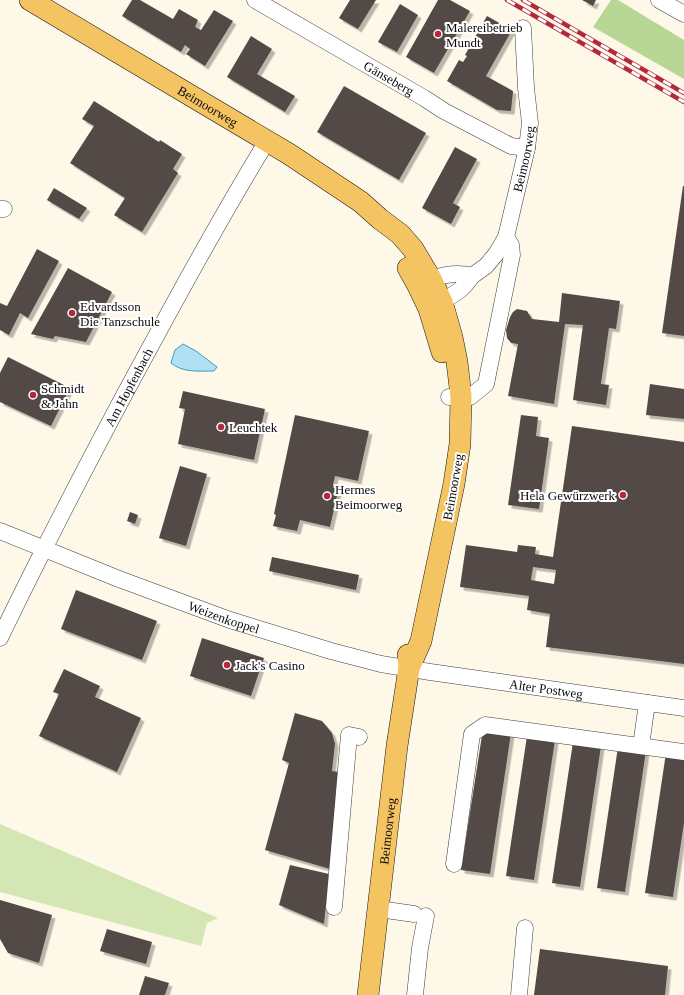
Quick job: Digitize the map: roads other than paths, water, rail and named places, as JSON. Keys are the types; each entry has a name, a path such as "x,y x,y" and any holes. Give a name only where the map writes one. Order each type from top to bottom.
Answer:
{"main road":[{"name":"Beimoorweg","path":"30,0 267,141 316,171 361,202 380,220 400,234 413,249 425,282 452,337 455,397 460,444 454,484 421,641 409,668 397,746 368,995"}],"street":[{"name":"Gänseberg","path":"255,0 444,111 511,146 527,148"},
{"path":"659,0 684,14"},
{"name":"Beimoorweg","path":"436,306 460,290 472,276 486,266 502,246 506,237 527,148 530,123 526,88 523,28"},
{"name":"Am Hopfenbach","path":"0,638 44,548 174,301 267,141"},
{"path":"506,237 523,240"},
{"path":"455,397 470,397 486,384 512,255 511,245 506,237"},
{"path":"425,282 456,273 464,273 472,276"},
{"name":"Weizenkoppel","path":"0,531 230,620 331,651 381,664 409,668"},
{"name":"Alter Postweg","path":"409,668 684,708"},
{"path":"641,746 647,703"},
{"path":"454,864 472,734 485,725 684,752"},
{"path":"334,907 349,735 359,737"},
{"path":"379,909 420,915 420,948 415,995"},
{"path":"519,995 526,928"}],"water":[{"path":"183,344 196,351 217,367 214,371 186,370 171,363 175,350"}],"railway":[{"path":"507,0 684,102"},
{"path":"523,0 684,93"}],"place":[{"name":"Malereibetrieb Mundt","path":"438,34"},
{"name":"Edvardsson Die Tanzschule","path":"72,313"},
{"name":"Schmidt & Jahn","path":"33,395"},
{"name":"Leuchtek","path":"221,427"},
{"name":"Hela Gewürzwerk","path":"623,495"},
{"name":"Hermes Beimoorweg","path":"327,496"},
{"name":"Jack's Casino","path":"227,665"}]}
